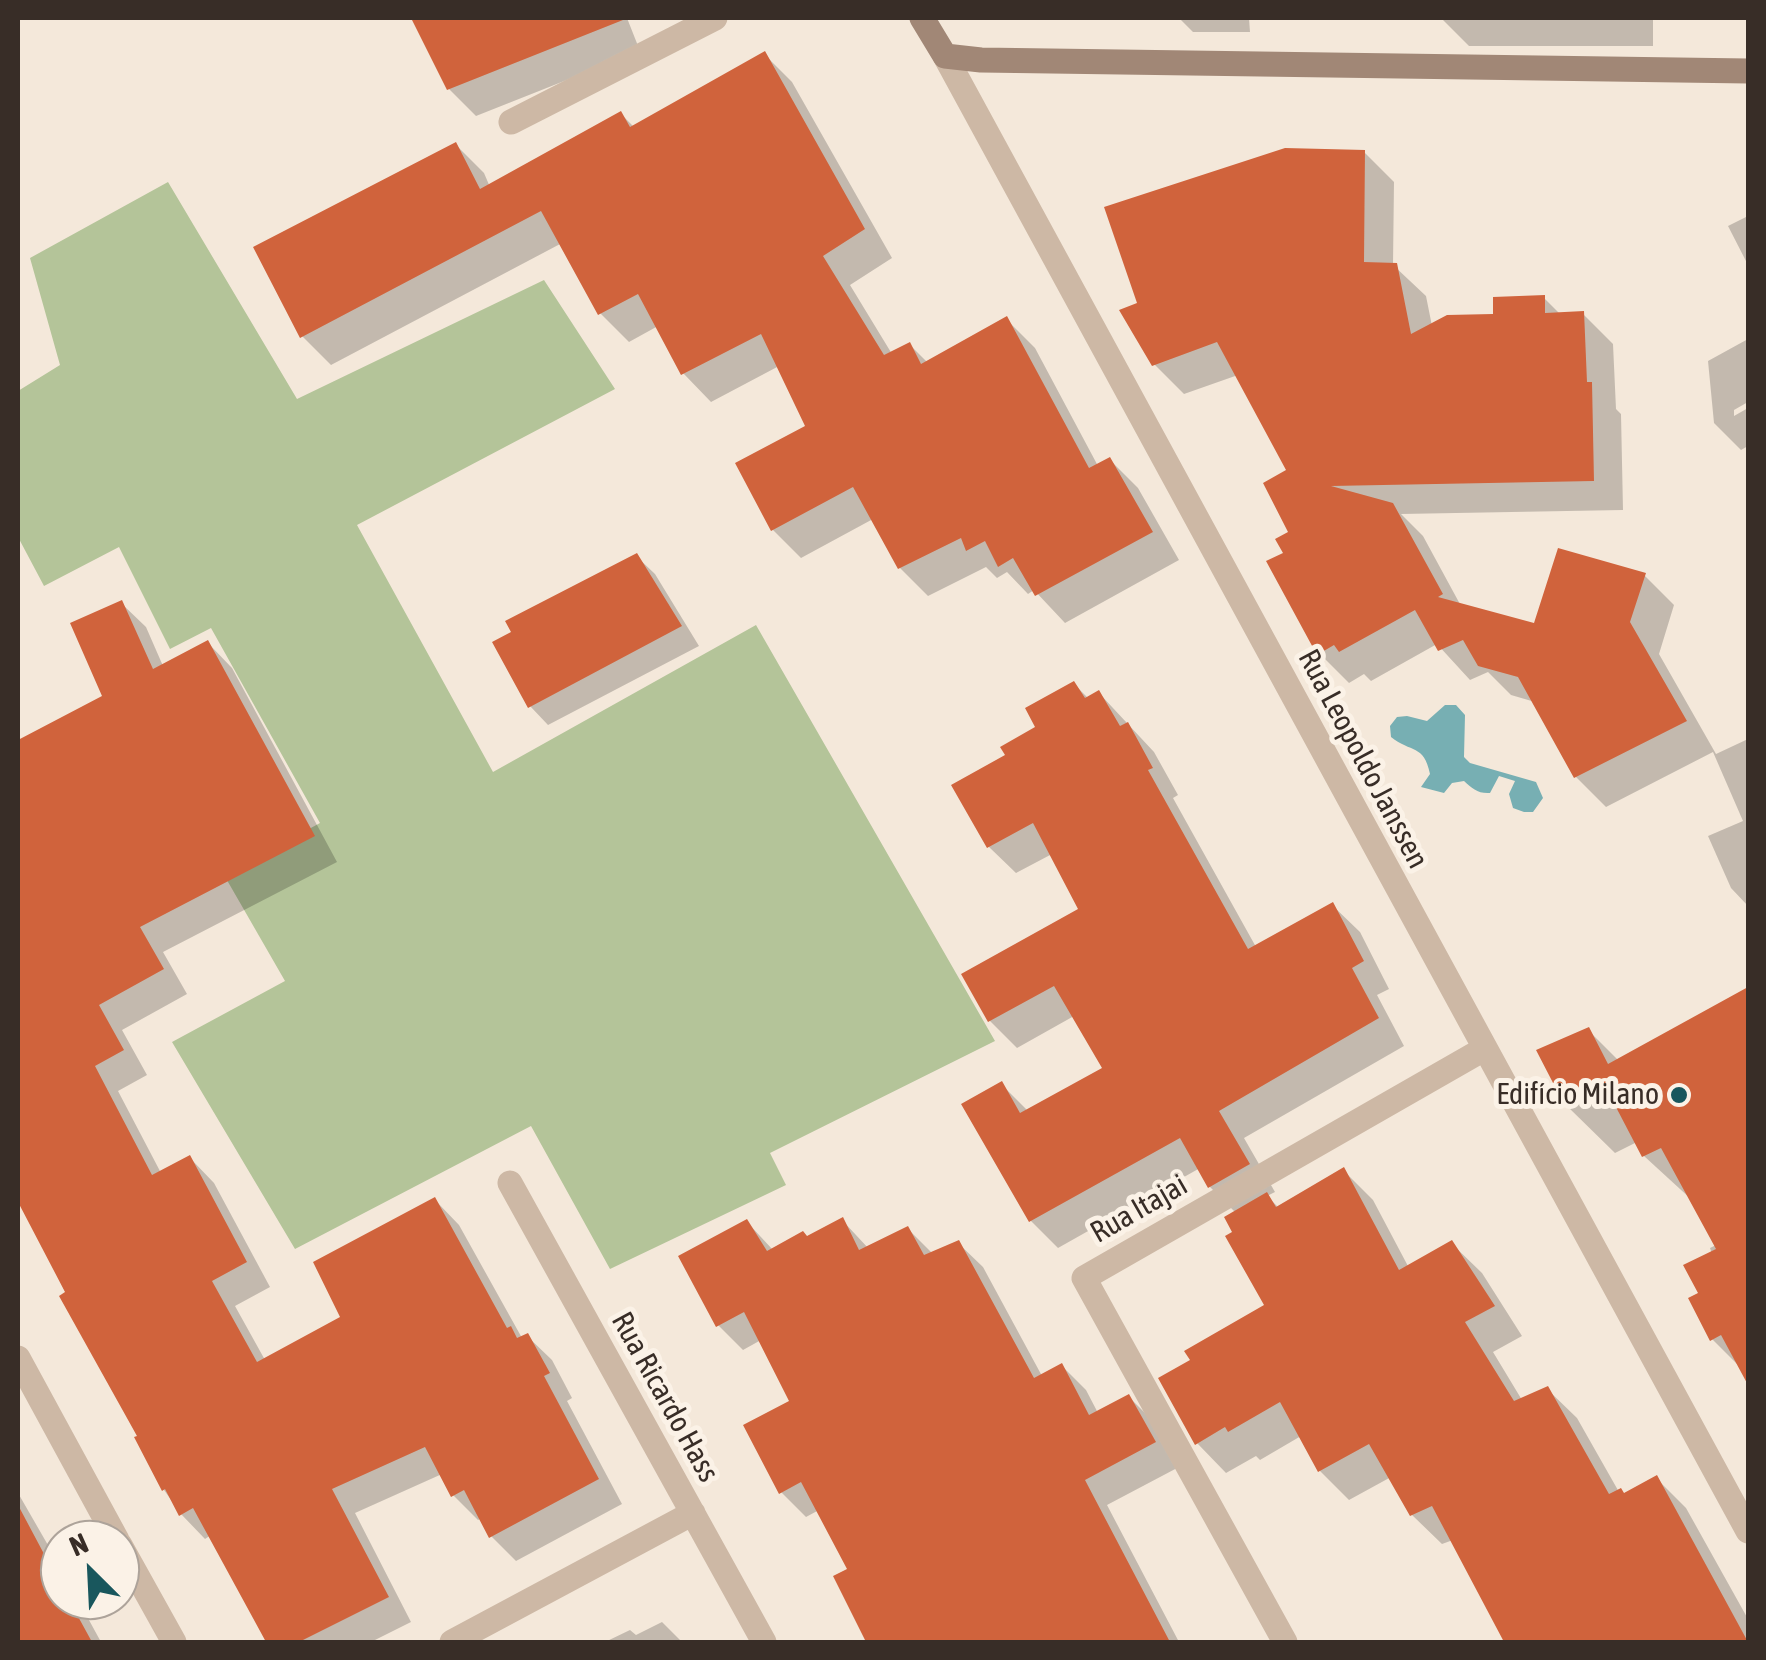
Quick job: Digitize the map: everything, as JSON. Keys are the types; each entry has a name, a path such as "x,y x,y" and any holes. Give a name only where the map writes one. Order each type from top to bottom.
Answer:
{"street":[{"path":"511,122 715,18"},
{"name":"Rua Leopoldo Janssen","path":"922,18 1748,1530"},
{"path":"945,56 1021,62 1748,71"},
{"name":"Rua Itajai","path":"1284,1642 1084,1278 1484,1049"},
{"name":"Rua Ricardo Hass","path":"510,1183 764,1642"},
{"path":"18,1358 107,1520"},
{"path":"452,1642 693,1513"},
{"path":"140,1580 174,1642"}],"green space":[{"path":"168,182 297,399 544,280 615,389 357,525 493,772 756,625 995,1041 770,1153 786,1185 610,1269 531,1126 295,1249 172,1042 285,981 224,875 320,823 211,628 170,649 119,547 44,586 18,537 18,391 60,365 30,258"}],"water":[{"path":"1445,705 1456,705 1465,715 1464,757 1470,763 1536,782 1543,798 1533,812 1513,808 1509,794 1515,781 1499,776 1490,793 1464,781 1452,783 1444,793 1421,787 1430,774 1424,758 1391,737 1390,726 1397,717 1427,721"}],"building":[{"path":"411,18 622,18 623,20 447,90"},
{"path":"765,51 865,229 823,256 884,355 910,342 921,364 1007,316 1089,468 1110,457 1153,532 1035,596 1013,558 998,567 985,541 966,551 961,538 898,569 853,487 771,531 735,463 805,426 761,334 681,375 638,294 598,315 541,211 300,338 253,247 456,142 480,189 621,111 630,127"},
{"path":"1285,148 1365,150 1364,262 1397,263 1411,334 1447,315 1493,314 1493,297 1545,295 1545,313 1584,311 1587,382 1592,382 1594,481 1331,486 1393,503 1443,594 1438,597 1534,623 1558,548 1646,573 1630,622 1687,721 1574,778 1518,677 1478,666 1463,640 1438,651 1415,610 1339,652 1334,645 1317,655 1266,561 1283,553 1275,539 1288,532 1263,483 1286,470 1217,342 1152,366 1119,310 1137,303 1104,207"},
{"path":"637,553 682,626 528,708 492,642 511,632 505,621"},
{"path":"122,600 153,669 208,640 315,836 140,927 164,969 99,1005 124,1050 95,1066 152,1175 190,1155 247,1262 212,1281 257,1362 340,1317 313,1262 435,1197 507,1328 511,1326 517,1338 528,1333 550,1373 544,1376 599,1479 489,1538 464,1490 451,1497 425,1447 332,1489 389,1597 299,1642 266,1642 193,1508 179,1516 165,1489 162,1491 134,1437 137,1436 59,1296 65,1292 18,1202 18,740 102,696 70,623"},
{"path":"1074,681 1085,698 1099,690 1120,726 1128,722 1153,768 1148,770 1248,949 1333,902 1364,961 1352,968 1379,1018 1219,1111 1250,1164 1208,1188 1180,1138 1029,1222 961,1104 1002,1081 1020,1113 1102,1068 1054,986 988,1022 961,974 1078,909 1033,823 987,848 951,785 1005,755 1000,747 1035,727 1025,708"},
{"name":"Edifício Milano","path":"1748,987 1748,1385 1721,1335 1710,1341 1688,1298 1698,1293 1683,1265 1716,1249 1661,1148 1642,1157 1606,1088 1566,1108 1536,1050 1589,1027 1608,1064"},
{"path":"1344,1167 1399,1270 1452,1240 1495,1306 1465,1322 1514,1401 1548,1386 1609,1494 1621,1488 1624,1493 1657,1475 1748,1642 1504,1642 1432,1506 1410,1516 1369,1444 1318,1472 1280,1402 1228,1432 1225,1427 1195,1445 1158,1378 1190,1360 1184,1351 1264,1305 1225,1236 1232,1232 1224,1217 1267,1192 1276,1207"},
{"path":"843,1217 859,1250 908,1226 924,1255 959,1240 1034,1378 1062,1363 1089,1415 1129,1394 1156,1442 1085,1480 1170,1642 866,1642 833,1576 847,1569 801,1482 779,1494 743,1425 789,1401 744,1312 716,1327 678,1256 747,1219 767,1251 803,1231 807,1236"},
{"path":"18,1505 40,1546 40,1620 80,1620 92,1642 18,1642"}],"place":[{"name":"Edifício Milano","path":"1679,1095"}]}
